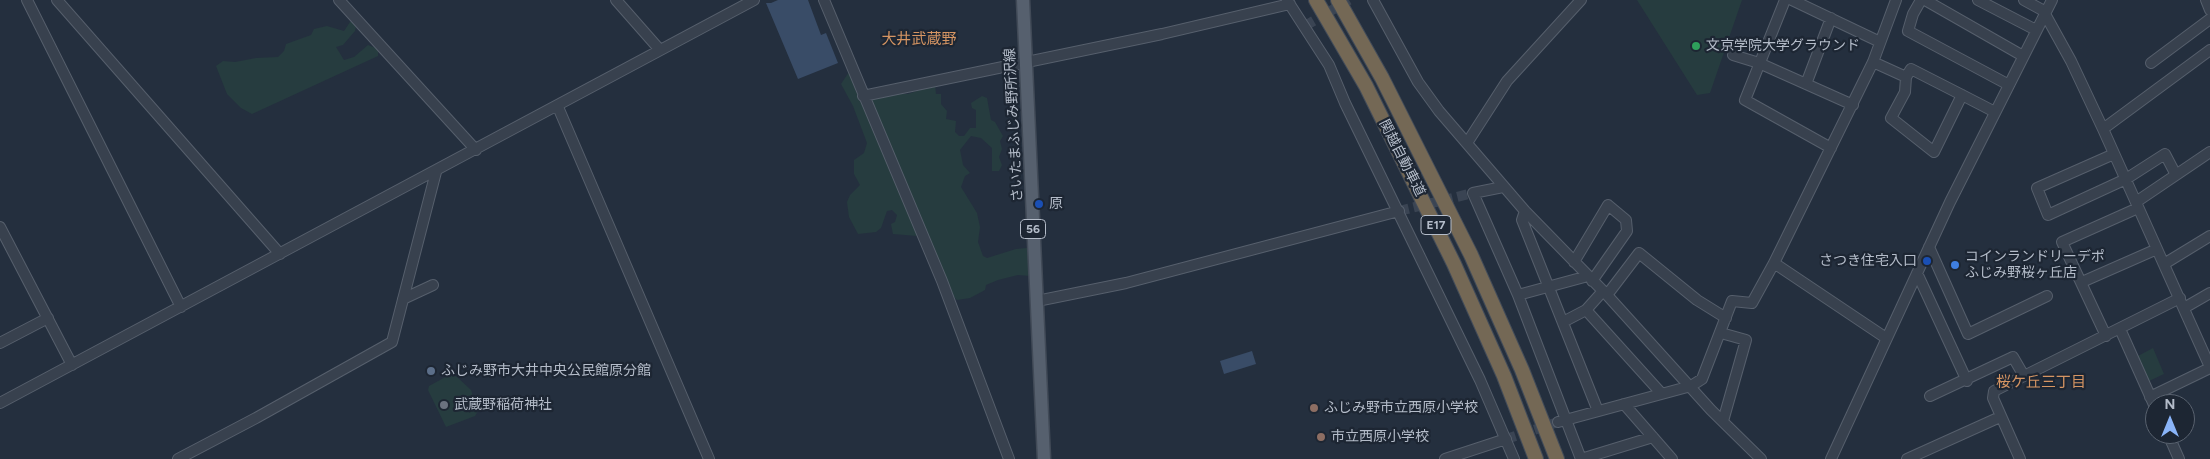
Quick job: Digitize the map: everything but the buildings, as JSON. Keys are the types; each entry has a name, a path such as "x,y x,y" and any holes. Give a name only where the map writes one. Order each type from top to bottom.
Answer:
{"highway":[{"name":"関越自動車道","path":"1316,0 1366,86 1454,264 1504,376 1536,459"},
{"name":"関越自動車道","path":"1338,0 1386,86 1471,255 1522,370 1557,459"}],"main road":[{"name":"さいたまふじみ野所沢線","path":"1023,0 1044,459"}],"street":[{"path":"27,0 181,307"},
{"path":"57,0 280,254"},
{"path":"339,0 476,150"},
{"path":"616,0 660,50"},
{"path":"0,404 558,107 754,0"},
{"path":"824,0 942,281 1009,459"},
{"path":"1374,0 1418,82 1439,111 1503,187 1605,293 1723,422 1761,459"},
{"path":"1467,143 1507,81 1581,0"},
{"path":"1785,0 1746,100 1831,148"},
{"path":"1792,0 1880,42"},
{"path":"1563,420 1691,386 1702,379 1732,301 1752,303 1774,262 1853,105 1873,62 1896,0"},
{"path":"1921,0 1913,14 1908,31 2009,85"},
{"path":"1926,0 2023,56"},
{"path":"1978,0 2036,30"},
{"path":"2024,0 2046,13 2071,61 2104,130 2210,367 2156,394"},
{"path":"1831,459 1929,247 2052,0"},
{"path":"2206,0 2210,9"},
{"path":"863,96 1026,63 1289,2 1329,65 1345,103 1399,211 1514,459"},
{"path":"1806,84 1831,18"},
{"path":"2151,63 2210,19"},
{"path":"2104,130 2210,50"},
{"path":"1733,55 1759,63 1853,105"},
{"path":"1873,62 1906,78"},
{"path":"1962,95 1934,152 1891,118 1905,92 1906,78 1912,69 1995,112"},
{"path":"558,107 709,459"},
{"path":"2106,336 2062,242 2137,205 2210,152"},
{"path":"2114,154 2037,188 2048,215 2126,179 2165,154 2176,176"},
{"path":"178,459 390,344 436,172"},
{"path":"1503,187 1473,193 1518,295 1563,420 1581,459 1653,437"},
{"path":"1518,295 1590,278 1627,231 1626,220 1608,205 1574,262"},
{"path":"1037,301 1126,283 1399,211"},
{"path":"1525,211 1522,220 1598,411"},
{"path":"0,227 72,365"},
{"path":"2164,264 2210,236"},
{"path":"1929,247 1968,334 2047,296"},
{"path":"2082,282 2157,249"},
{"path":"1562,322 1586,310 1605,293 1639,253 1690,294 1726,318"},
{"path":"1774,262 1886,338"},
{"path":"1917,273 1967,380"},
{"path":"402,299 433,285"},
{"path":"2020,459 2000,417 1993,398 1994,391 2120,329 2182,303 2210,294"},
{"path":"1586,310 1661,393"},
{"path":"0,343 48,318"},
{"path":"2120,329 2149,394"},
{"path":"1721,333 1746,340 1723,422"},
{"path":"1930,396 1967,380 2013,356 2024,376"},
{"path":"1624,404 1672,459"},
{"path":"1907,459 2000,417"},
{"path":"1445,459 1472,455 1506,439"},
{"path":"2172,444 2179,459"}],"green space":[{"name":"文京学院大学グラウンド","path":"1637,0 1742,0 1710,93 1697,95"},
{"path":"350,22 356,26 355,31 343,45 336,47 344,60 354,57 368,45 378,49 378,56 252,114 241,108 227,94 216,66 223,61 235,62 256,58 278,57 284,51 286,44 311,35 314,29 327,26 344,31"},
{"path":"849,72 875,97 891,94 908,94 935,85 936,94 941,94 941,104 947,111 946,119 956,121 955,132 959,136 964,136 970,128 976,128 976,110 972,108 971,103 982,96 987,98 991,120 995,122 1003,136 1000,141 1002,149 999,157 1002,165 999,171 992,171 992,148 981,138 971,136 960,150 963,165 970,173 965,176 961,187 977,213 980,227 978,242 983,256 987,258 1016,249 1027,248 1032,257 1030,276 1018,275 998,280 986,285 985,290 970,298 957,300 952,295 917,236 893,234 891,224 895,222 897,215 892,210 887,211 881,228 876,232 858,234 849,217 847,202 850,195 860,185 854,174 854,160 864,153 867,143 853,106 841,84"},
{"path":"2153,348 2164,374 2147,382 2136,357"},
{"path":"451,374 471,390 478,411 475,416 446,427 428,390 429,386"}],"water":[{"path":"778,0 808,0 821,35 826,33 838,63 798,79 766,3"},
{"path":"1252,351 1256,364 1224,374 1220,361"}],"tunnel":[{"path":"1305,26 1349,0"},
{"path":"1399,211 1473,193"},
{"path":"1506,439 1558,422"}],"place":[{"name":"文京学院大学グラウンド","path":"1696,46"},
{"name":"原","path":"1039,204"},
{"name":"さつき住宅入口","path":"1927,261"},
{"name":"コインランドリーデポ ふじみ野桜ヶ丘店","path":"1955,265"},
{"name":"ふじみ野市大井中央公民館原分館","path":"431,371"},
{"name":"武蔵野稲荷神社","path":"444,405"},
{"name":"ふじみ野市立西原小学校","path":"1314,408"},
{"name":"市立西原小学校","path":"1321,437"}],"district":[{"name":"大井武蔵野","path":"919,40"},
{"name":"桜ケ丘三丁目","path":"2041,383"}]}
